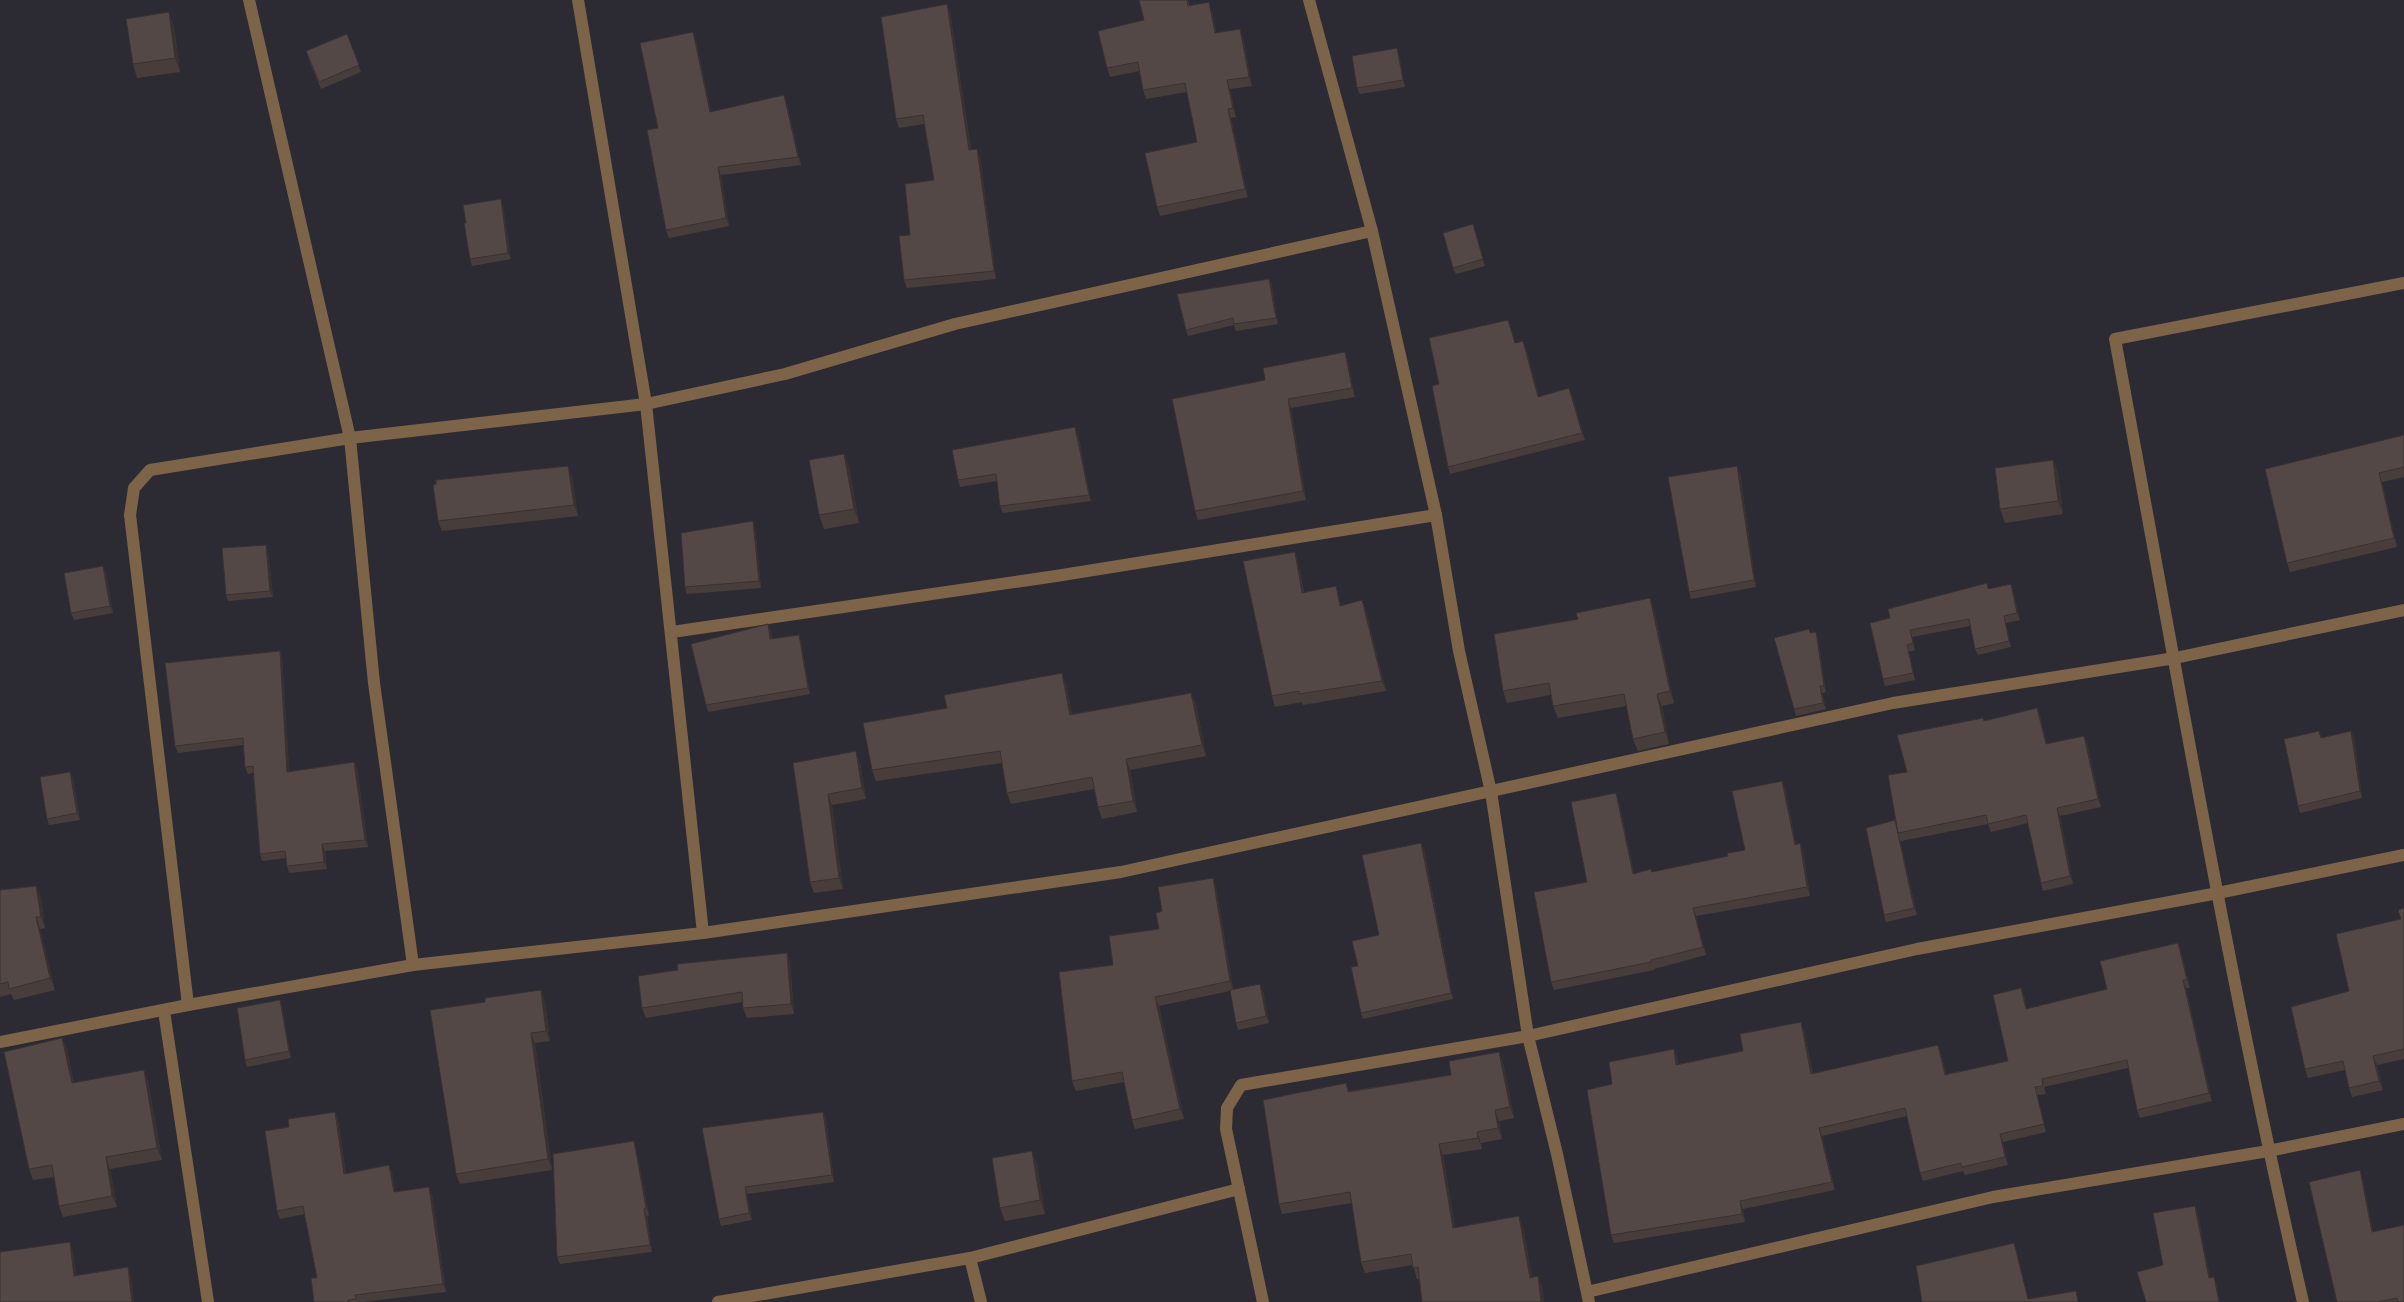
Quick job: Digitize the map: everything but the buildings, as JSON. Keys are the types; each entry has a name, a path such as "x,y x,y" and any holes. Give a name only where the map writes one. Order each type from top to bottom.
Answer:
{"street":[{"path":"250,0 350,438 374,683 413,965"},
{"path":"578,0 646,404 703,933"},
{"path":"1309,0 1372,231 1436,515 1459,651 1491,792 1528,1036 1557,1154 1588,1297 1993,1197 2268,1151 2404,1124"},
{"path":"188,1005 130,515 134,488 150,470 350,438 646,404 785,374 955,324 1372,231"},
{"path":"2303,1302 2268,1151 2115,339 2404,283"},
{"path":"672,632 1056,576 1436,515"},
{"path":"0,1042 188,1005 413,965 703,933 1121,872 1893,703 2175,658 2404,610"},
{"path":"1263,1302 1226,1128 1228,1108 1241,1085 1528,1036 1917,949 2218,893 2404,855"},
{"path":"164,1011 208,1302"},
{"path":"718,1302 970,1258 1239,1189"},
{"path":"970,1258 981,1302"}]}
